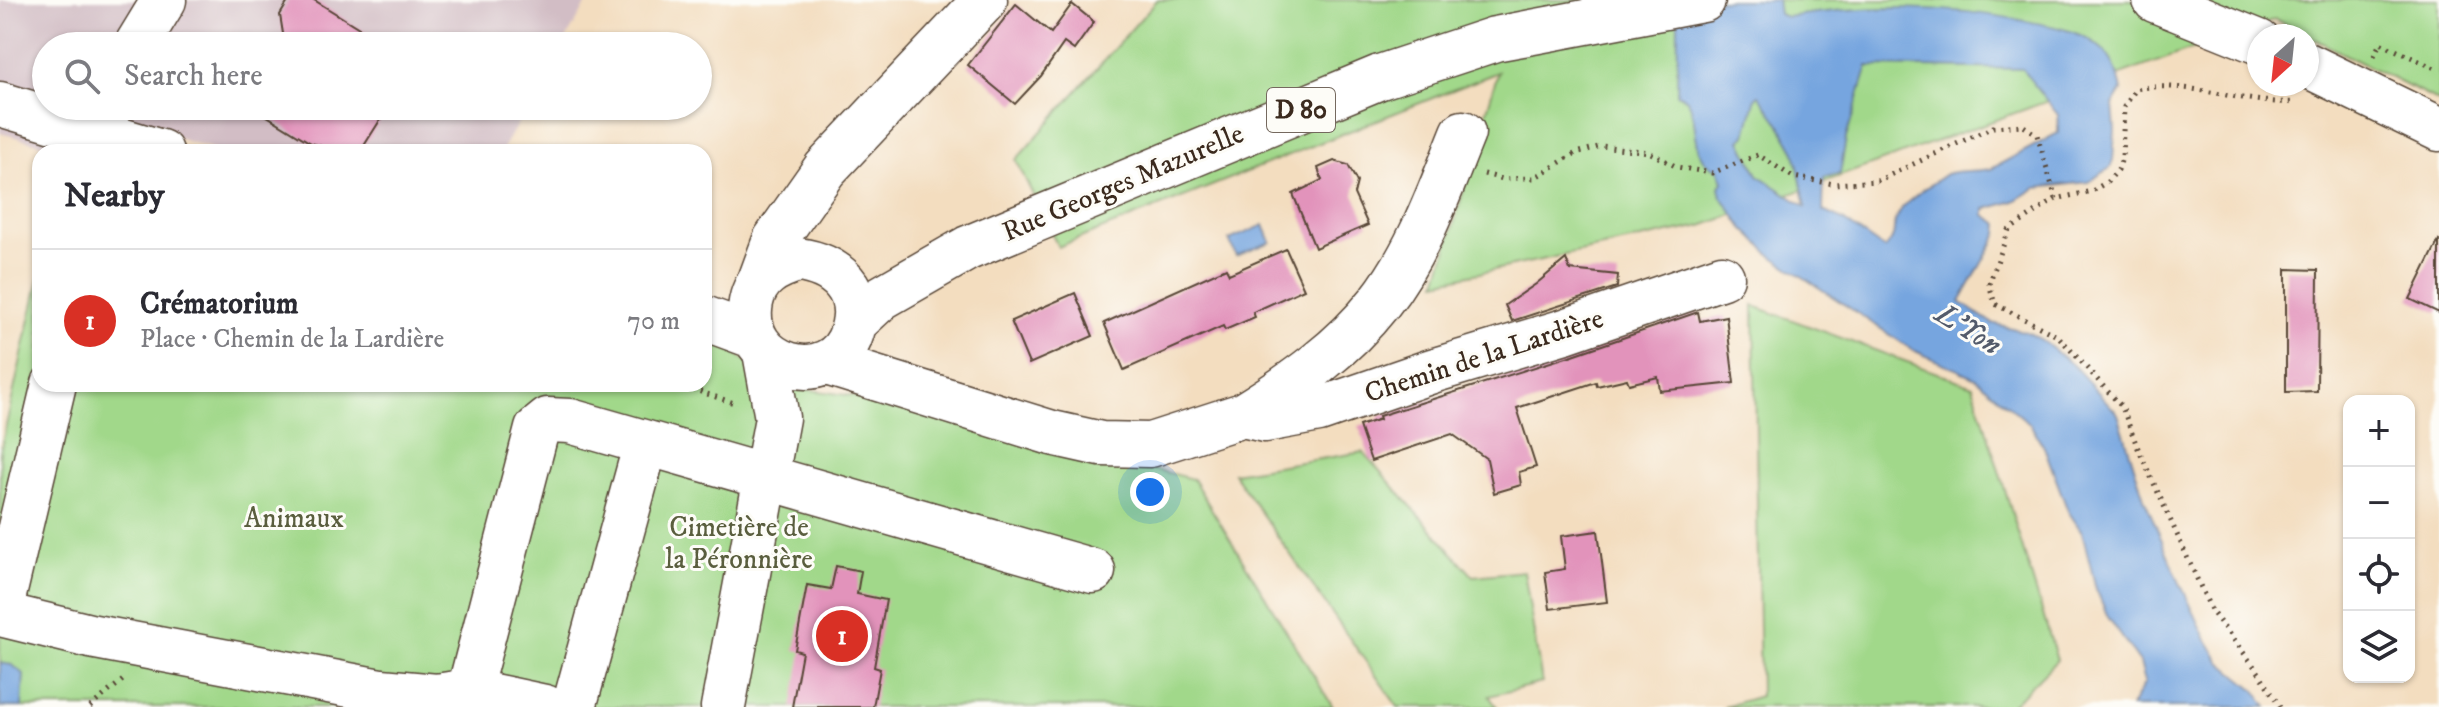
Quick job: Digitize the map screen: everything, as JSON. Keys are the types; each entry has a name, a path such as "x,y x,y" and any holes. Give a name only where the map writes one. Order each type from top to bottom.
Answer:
{"main road":[{"path":"145,32 164,0"},
{"path":"723,707 777,418 759,344 748,316 758,283 775,240 825,169 985,0"},
{"name":"Rue Georges Mazurelle","path":"968,248 1380,77 1495,39 1703,0"},
{"path":"2155,0 2247,37"},
{"path":"2324,74 2439,129"},
{"path":"0,104 32,109"},
{"path":"98,120 145,144"},
{"name":"Chemin de la Lardière","path":"835,347 894,383 1052,433 1101,444 1150,445 1243,415 1287,388 1347,338 1380,302 1412,253 1457,149"},
{"path":"777,418 835,347 854,302 847,285 803,238 799,203"},
{"name":"D 80","path":"828,268 873,270 968,248"},
{"name":"D 80","path":"835,347 881,298 968,248"},
{"path":"712,288 758,283 778,265 798,260 828,268"},
{"name":"Chemin de la Lardière","path":"1243,415 1265,420 1319,410 1722,277"},
{"path":"712,322 759,344 782,363 835,347"},
{"path":"52,392 0,613 90,636 381,691 437,696 469,691 545,707"},
{"path":"469,691 537,429 548,420 570,421 1093,571"},
{"path":"574,707 646,443"}],"path":[{"path":"2280,707 2260,674 2212,612 2122,407 2059,337 1995,304 1989,284 2009,230 2056,199 2092,191 2107,182 2118,170 2122,158 2124,107 2136,89 2166,86 2203,89 2280,103 2307,101 2327,93 2324,74"},
{"path":"1457,149 1503,179 1534,178 1576,153 1602,146 1649,152 1677,167 1712,173 1758,155 1793,177 1834,184 1877,181 1993,127 2022,125 2037,135 2056,199"},
{"path":"701,392 777,418"},
{"path":"90,707 123,680"}],"shaded area":[{"path":"0,0 589,0 570,32 32,32 32,120 75,120 70,144 42,144 0,133"},
{"path":"115,120 520,120 506,144 197,144"}],"green space":[{"path":"1157,0 2439,0 2439,102 2319,41 2319,24 2285,24 2275,19 2261,24 2247,24 2247,29 1702,226 1437,282 1498,72 1058,247 1016,160"},
{"path":"1754,306 1973,386 2057,660 2010,707 1724,707 1760,696"},
{"name":"Cimetière de la Péronnière","path":"32,310 32,392 712,392 712,337 783,386 868,398 1193,479 1333,707 0,707 0,452"},
{"path":"1363,452 1473,576 1524,571 1542,683 1489,696 1497,707 1398,707 1233,473"}],"water":[{"name":"L'Yon","path":"1671,0 1777,0 1779,14 1786,17 1877,8 1935,9 2055,27 2084,37 2106,52 2122,91 2113,105 2115,130 2110,168 2088,182 2036,188 2015,201 1985,209 1985,215 1999,224 1998,234 1960,302 1992,323 2027,332 2042,340 2075,367 2118,414 2144,498 2207,640 2221,662 2254,689 2267,707 2131,707 2145,682 2140,663 2108,617 2096,589 2082,532 2068,511 2044,447 2030,424 1976,378 1913,350 1773,257 1743,228 1722,197 1720,187 1723,181 1718,169 1709,165 1699,149 1692,109 1688,101 1677,94 1678,25","holes":["1868,66 2022,69 2058,115 2058,133 1991,169 1946,174 1900,210 1892,239 1884,249 1843,220 1823,211 1824,177 1840,174 1846,138","1759,95 1795,152 1806,207 1758,175 1741,140 1746,135"]},
{"path":"1264,225 1271,242 1236,256 1229,240"},
{"path":"0,663 12,665 24,674 22,707 0,707"}],"building":[{"path":"289,0 314,0 365,32 283,32 280,15"},
{"path":"1016,4 1051,33 1072,4 1094,22 1074,50 1064,43 1041,76 1015,104 968,65"},
{"path":"274,120 380,120 365,144 311,143"},
{"path":"1334,161 1348,165 1357,182 1354,194 1368,225 1315,248 1293,194 1322,180 1318,168"},
{"path":"2439,240 2439,313 2410,299"},
{"path":"1286,249 1304,289 1253,312 1255,317 1225,330 1223,326 1124,370 1104,323 1226,268 1229,274"},
{"path":"1566,259 1570,270 1618,275 1617,287 1512,321 1505,305"},
{"path":"2286,269 2318,270 2317,391 2286,392"},
{"path":"1075,293 1093,336 1029,364 1011,321"},
{"path":"1698,312 1700,321 1726,316 1734,383 1660,391 1658,377 1629,384 1627,379 1597,386 1596,382 1517,408 1536,467 1519,472 1521,485 1494,493 1487,459 1452,434 1371,461 1359,426 1380,419 1379,416"},
{"path":"1598,531 1607,602 1550,609 1545,572 1565,569 1561,536"},
{"path":"836,566 861,571 857,594 886,600 874,667 880,669 873,707 792,707 802,652 795,650 807,585 831,589"}],"place":[{"name":"Crématorium","path":"842,636"}],"park label":[{"name":"Animaux","path":"294,518"}]}
